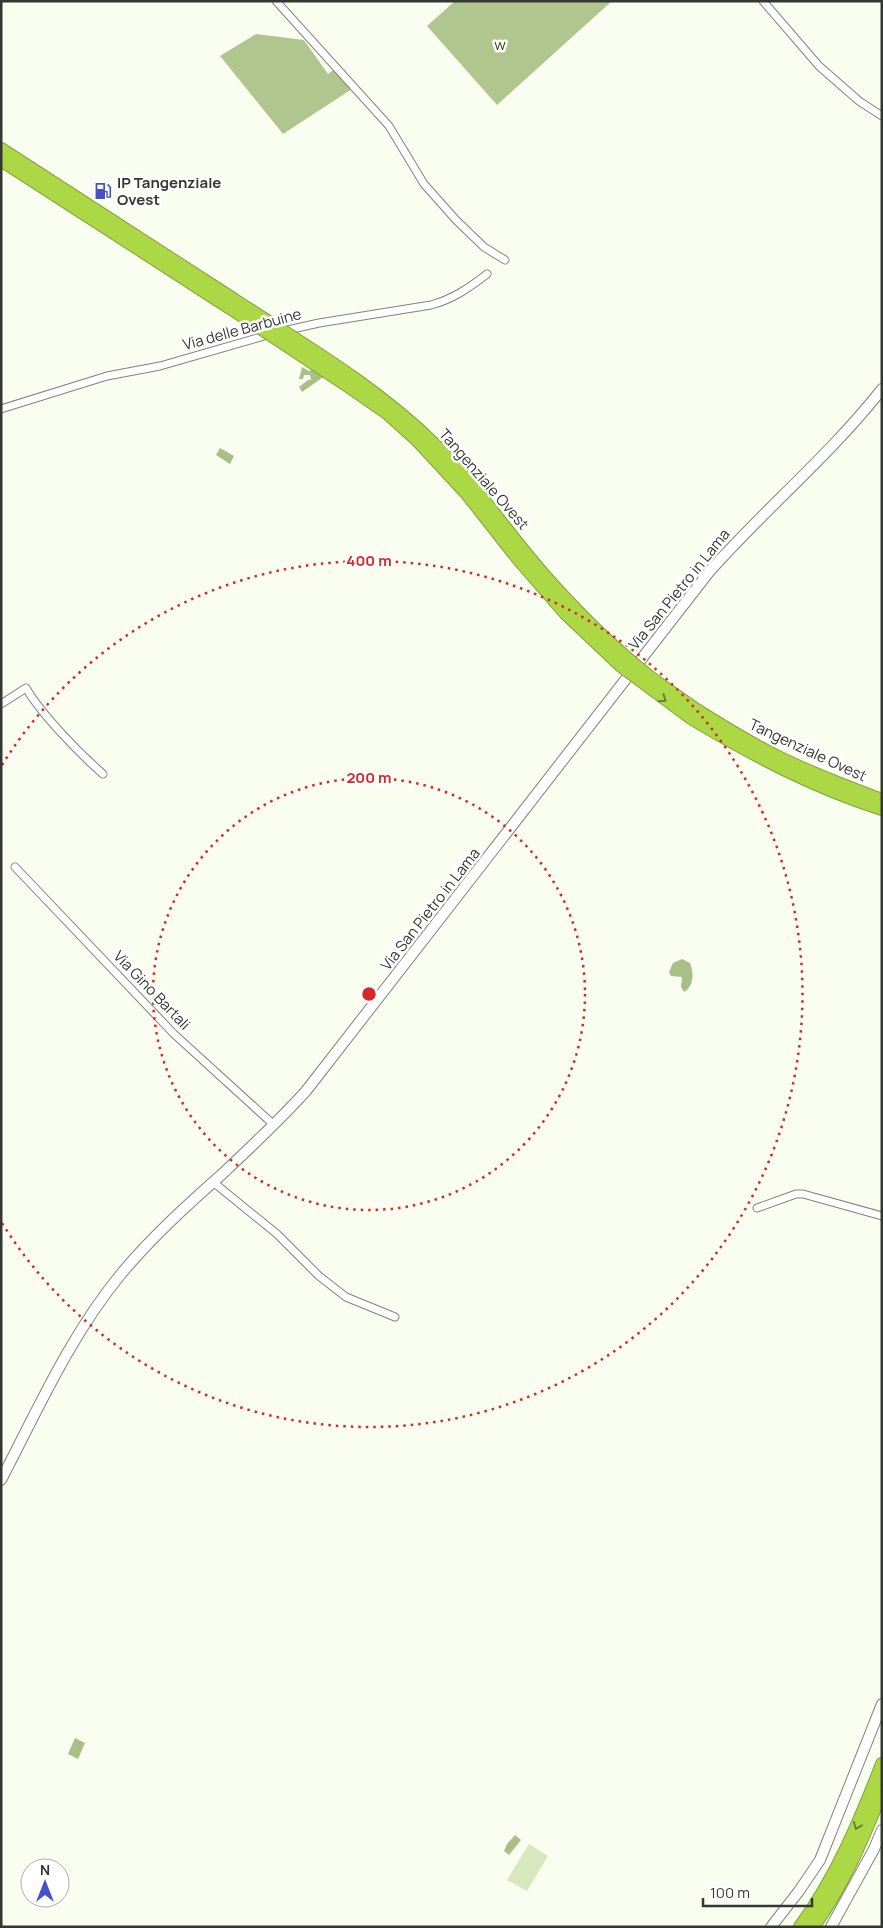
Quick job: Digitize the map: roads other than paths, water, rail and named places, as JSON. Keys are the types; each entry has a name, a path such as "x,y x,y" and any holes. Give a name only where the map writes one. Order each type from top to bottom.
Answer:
{"highway":[{"name":"Tangenziale Ovest","path":"1,149 230,302"},
{"name":"Tangenziale Ovest","path":"1,160 346,373 410,420 462,474 522,549 579,613 610,644 693,713 776,766 859,802 882,809"},
{"name":"Tangenziale Ovest","path":"693,713 778,757 844,786 882,800"},
{"path":"844,786 882,795"},
{"path":"859,802 882,814"},
{"path":"800,1927 815,1906 852,1837 882,1764"},
{"path":"813,1927 825,1910 862,1841 882,1791"}],"main road":[{"name":"Via San Pietro in Lama","path":"1,1480 49,1385 98,1303 144,1247 274,1125 306,1091 337,1054 709,572 742,535 863,412 882,389"},
{"path":"771,1927 800,1891 820,1860 882,1704"},
{"path":"831,1927 874,1849 882,1830"}],"street":[{"path":"276,1 389,126 424,184 456,220 484,247 505,260"},
{"path":"763,1 819,66 859,101 882,116"},
{"name":"Via delle Barbuine","path":"1,409 107,376 160,366 298,327 430,306 446,301 463,292 487,274"},
{"path":"1,704 26,688 88,762 103,774"},
{"name":"Via Gino Bartali","path":"15,868 174,1034 274,1125"},
{"path":"213,1182 277,1234 319,1276 346,1297 394,1317"},
{"path":"757,1208 796,1194 803,1194 882,1216"}],"place":[{"name":"IP Tangenziale Ovest","path":"103,191"}],"park label":[{"name":"w","path":"500,44"}]}
